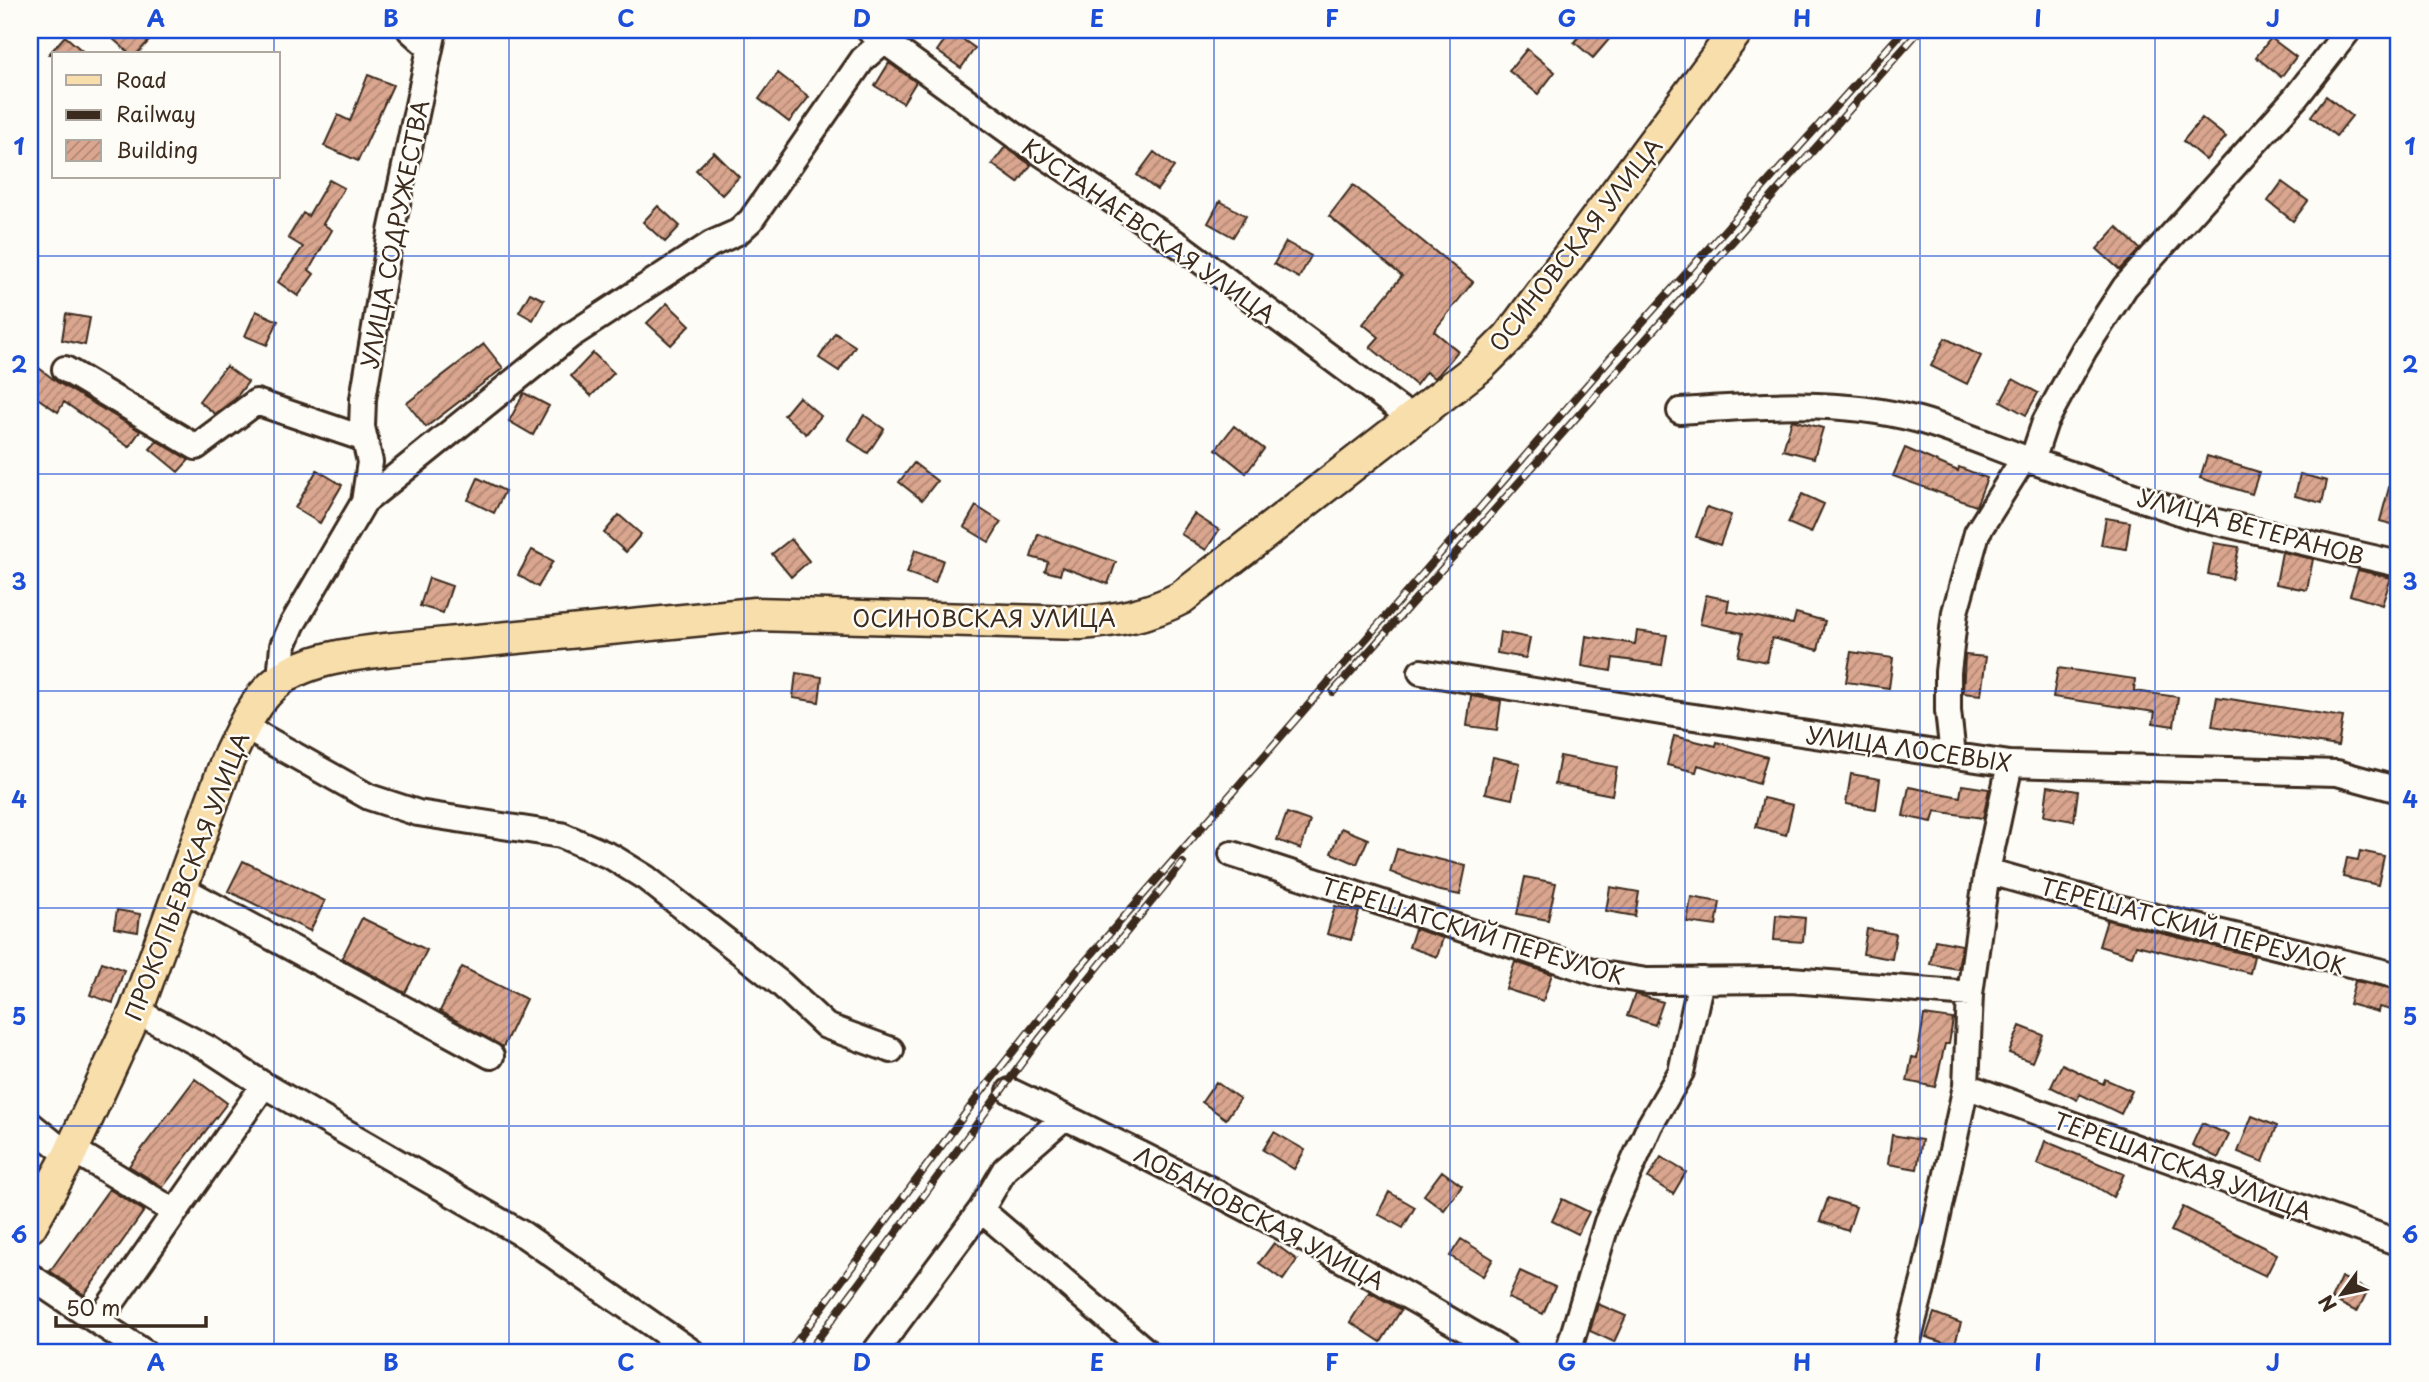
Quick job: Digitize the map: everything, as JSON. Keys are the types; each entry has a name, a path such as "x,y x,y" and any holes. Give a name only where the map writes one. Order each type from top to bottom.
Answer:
{"main road":[{"name":"ОСИНОВСКАЯ УЛИЦА","path":"280,679 340,656 755,614 1082,623 1119,620 1157,611 1181,598 1413,419 1473,372 1509,337 1737,30"},
{"name":"ПРОКОПЬЕВСКАЯ УЛИЦА","path":"30,1226 71,1153 136,1011 227,761 243,726 280,679"}],"street":[{"path":"410,30 432,38"},
{"path":"1953,755 1948,711 1948,672 1955,612 1977,533 2028,459 2084,350 2125,287 2296,97 2348,30"},
{"path":"280,679 283,646 292,625 364,502 570,336 711,244 738,232 751,220 863,58 883,34"},
{"name":"КУСТАНАЕВСКАЯ УЛИЦА","path":"883,34 1014,135 1182,247 1413,419"},
{"name":"УЛИЦА СОДРУЖЕСТВА","path":"364,502 370,461 361,415 363,399 391,232 432,38"},
{"path":"65,369 196,447 256,402 365,439"},
{"name":"УЛИЦА ВЕТЕРАНОВ","path":"1680,411 1786,403 1918,420 2191,516 2399,564"},
{"name":"УЛИЦА ЛОСЕВЫХ","path":"1421,671 1667,713 2010,764 2337,773 2399,790"},
{"path":"243,726 369,797 418,813 561,835 612,857 646,878 781,984 827,1026 891,1050"},
{"path":"1905,1352 1924,1280 1966,1086 1970,995 1987,870 2010,764"},
{"name":"ТЕРЕШАТСКИЙ ПЕРЕУЛОК","path":"1232,854 1601,974 1647,981 1791,980 1970,995"},
{"name":"ТЕРЕШАТСКИЙ ПЕРЕУЛОК","path":"1987,870 2129,910 2399,976"},
{"path":"181,888 491,1056"},
{"path":"1568,1352 1607,1222 1650,1125 1681,1072 1701,980"},
{"path":"136,1011 209,1049 264,1085 524,1235 692,1352"},
{"path":"98,1322 264,1085"},
{"name":"ТЕРЕШАТСКАЯ УЛИЦА","path":"1966,1086 2399,1243"},
{"name":"ЛОБАНОВСКАЯ УЛИЦА","path":"1010,1091 1384,1282 1504,1352"},
{"path":"875,1352 981,1210 1005,1169 1065,1117"},
{"path":"30,1124 71,1153 175,1212"},
{"path":"981,1210 1147,1352"},
{"path":"30,1276 144,1352"}],"building":[{"path":"103,30 159,30 139,52 128,52"},
{"path":"1584,30 1617,30 1593,58 1574,42"},
{"path":"951,31 975,48 961,68 937,51"},
{"path":"65,36 84,52 52,52 49,54"},
{"path":"2271,38 2296,57 2281,77 2256,57"},
{"path":"1527,49 1555,72 1538,94 1509,71"},
{"path":"889,63 916,82 903,103 875,86"},
{"path":"778,73 809,97 789,122 759,99"},
{"path":"368,75 393,85 358,161 324,146 338,115 350,121"},
{"path":"2326,96 2352,116 2336,136 2311,116"},
{"path":"2202,118 2226,137 2206,160 2183,141"},
{"path":"1005,147 1031,165 1018,183 992,164"},
{"path":"714,152 739,177 722,195 696,170"},
{"path":"1154,152 1174,167 1157,190 1137,175"},
{"path":"329,180 344,188 323,224 332,230 309,270 314,274 298,296 278,282 303,247 288,238 303,213 308,216"},
{"path":"2282,182 2308,201 2293,221 2268,201"},
{"path":"1353,185 1473,282 1434,331 1458,351 1439,374 1434,378 1426,372 1416,385 1370,347 1379,337 1363,324 1402,276 1329,216"},
{"path":"1220,201 1246,216 1233,237 1208,223"},
{"path":"658,206 680,226 665,242 643,222"},
{"path":"2117,227 2140,249 2120,270 2097,249"},
{"path":"1286,242 1311,256 1299,278 1274,264"},
{"path":"530,293 544,300 533,320 519,312"},
{"path":"667,303 690,325 671,345 647,323"},
{"path":"256,311 278,321 267,345 245,336"},
{"path":"66,314 90,318 85,345 62,340"},
{"path":"835,333 855,346 839,371 819,358"},
{"path":"1945,338 1981,356 1967,384 1931,366"},
{"path":"484,344 503,368 426,427 407,403"},
{"path":"593,353 614,373 591,396 571,376"},
{"path":"30,361 57,382 140,431 129,447 64,402 58,412 30,393"},
{"path":"226,366 248,382 235,399 215,414 199,401"},
{"path":"2013,379 2038,393 2026,415 2001,401"},
{"path":"524,393 549,406 533,435 509,421"},
{"path":"799,397 821,416 806,434 784,415"},
{"path":"864,415 884,429 868,453 848,440"},
{"path":"1792,420 1823,428 1814,458 1783,450"},
{"path":"1234,426 1264,449 1246,473 1216,449"},
{"path":"157,441 189,460 178,472 150,449"},
{"path":"1905,448 1958,471 1959,467 1987,478 1976,506 1893,476"},
{"path":"2207,456 2259,472 2252,494 2200,478"},
{"path":"914,463 937,481 922,500 899,482"},
{"path":"2394,469 2399,470 2399,526 2380,521"},
{"path":"317,470 342,485 320,523 295,508"},
{"path":"2300,474 2327,481 2322,503 2295,496"},
{"path":"478,478 505,491 494,513 468,500"},
{"path":"1802,494 1824,504 1811,533 1788,523"},
{"path":"976,506 1001,522 989,542 964,527"},
{"path":"1707,507 1731,515 1720,545 1696,537"},
{"path":"1194,514 1219,530 1206,550 1181,534"},
{"path":"619,515 641,534 626,552 604,533"},
{"path":"2106,518 2130,522 2126,549 2101,545"},
{"path":"1038,534 1116,562 1108,584 1062,567 1060,575 1045,571 1048,562 1031,557"},
{"path":"791,539 809,561 791,577 772,554"},
{"path":"2214,543 2239,547 2232,579 2208,574"},
{"path":"532,550 553,561 538,587 518,575"},
{"path":"915,550 943,560 935,583 907,573"},
{"path":"2282,552 2313,559 2307,590 2276,584"},
{"path":"2358,570 2391,578 2382,605 2350,595"},
{"path":"429,578 452,586 443,613 420,606"},
{"path":"1706,595 1729,600 1727,611 1793,624 1796,613 1825,621 1818,650 1772,638 1767,662 1738,656 1743,633 1700,624"},
{"path":"1637,631 1667,635 1662,665 1613,658 1611,671 1582,666 1586,636 1635,644"},
{"path":"1500,632 1530,638 1526,658 1497,653"},
{"path":"1851,652 1893,658 1889,688 1846,682"},
{"path":"1965,655 1986,657 1981,695 1963,693"},
{"path":"2058,668 2135,679 2134,691 2178,697 2174,726 2153,723 2155,712 2053,697"},
{"path":"796,673 822,677 819,702 793,698"},
{"path":"1471,696 1501,701 1497,730 1467,726"},
{"path":"2217,697 2343,717 2338,746 2212,726"},
{"path":"1674,736 1716,746 1717,742 1767,757 1759,784 1698,765 1696,772 1667,765"},
{"path":"1560,756 1617,767 1612,795 1555,784"},
{"path":"1493,757 1520,763 1512,799 1485,793"},
{"path":"1851,774 1880,779 1876,809 1846,804"},
{"path":"1962,785 1989,789 1983,818 1935,811 1932,822 1903,816 1909,787 1960,797"},
{"path":"2048,786 2078,791 2074,821 2044,816"},
{"path":"1763,798 1793,805 1786,835 1756,827"},
{"path":"1287,813 1310,821 1301,849 1277,840"},
{"path":"1341,828 1368,839 1357,864 1331,853"},
{"path":"1397,849 1466,866 1460,895 1436,890 1390,872"},
{"path":"2360,851 2384,856 2378,885 2343,877 2347,858 2358,860"},
{"path":"243,861 325,901 310,931 228,891"},
{"path":"1525,877 1556,883 1548,920 1517,914"},
{"path":"1610,887 1639,892 1635,916 1606,911"},
{"path":"1691,897 1720,902 1716,926 1687,922"},
{"path":"1335,906 1359,912 1351,940 1327,934"},
{"path":"117,910 140,914 138,932 114,928"},
{"path":"1776,915 1805,918 1803,942 1774,940"},
{"path":"362,918 427,950 405,993 342,958"},
{"path":"2107,920 2254,956 2250,973 2136,945 2132,956 2099,946"},
{"path":"1415,929 1443,938 1437,957 1409,947"},
{"path":"1867,929 1896,934 1892,959 1863,954"},
{"path":"1935,940 1962,945 1958,969 1930,964"},
{"path":"102,962 124,970 113,1003 90,995"},
{"path":"1515,962 1552,974 1543,1001 1506,989"},
{"path":"462,967 526,999 503,1047 440,1011"},
{"path":"2355,981 2399,990 2399,1012 2379,1007 2378,1012 2349,1004"},
{"path":"1635,994 1663,1002 1655,1025 1627,1016"},
{"path":"1924,1015 1953,1019 1949,1044 1945,1044 1935,1087 1907,1081 1912,1057 1917,1058"},
{"path":"2020,1026 2043,1035 2032,1062 2009,1053"},
{"path":"2062,1064 2103,1084 2105,1079 2132,1091 2121,1114 2080,1094 2077,1100 2051,1087"},
{"path":"195,1079 227,1103 163,1187 129,1166"},
{"path":"1216,1082 1240,1099 1226,1119 1202,1102"},
{"path":"2252,1116 2277,1126 2263,1162 2238,1152"},
{"path":"2202,1123 2229,1135 2218,1158 2192,1145"},
{"path":"1274,1132 1305,1150 1294,1169 1263,1150"},
{"path":"1892,1135 1922,1140 1917,1169 1888,1164"},
{"path":"2045,1141 2124,1174 2113,1197 2088,1182 2037,1164"},
{"path":"1661,1157 1686,1172 1673,1194 1648,1178"},
{"path":"1442,1171 1462,1186 1444,1210 1424,1195"},
{"path":"109,1189 144,1211 84,1295 50,1271"},
{"path":"1389,1192 1415,1207 1403,1228 1378,1214"},
{"path":"1828,1198 1856,1207 1848,1231 1820,1221"},
{"path":"1562,1199 1589,1212 1578,1234 1552,1221"},
{"path":"2183,1207 2277,1254 2266,1276 2171,1231"},
{"path":"1461,1239 1493,1259 1483,1276 1450,1256"},
{"path":"1274,1243 1297,1260 1283,1280 1259,1263"},
{"path":"1520,1271 1555,1287 1543,1314 1508,1298"},
{"path":"2341,1277 2368,1290 2357,1312 2331,1299"},
{"path":"1369,1292 1401,1310 1381,1342 1350,1322"},
{"path":"1598,1304 1626,1316 1614,1342 1590,1331"},
{"path":"1934,1313 1961,1323 1954,1346 1926,1337"}],"railway":[{"path":"789,1352 982,1091 1077,971 1613,355 1904,30"},
{"path":"1333,692 1920,30"},
{"path":"808,1352 1041,1037 1183,863"}]}
